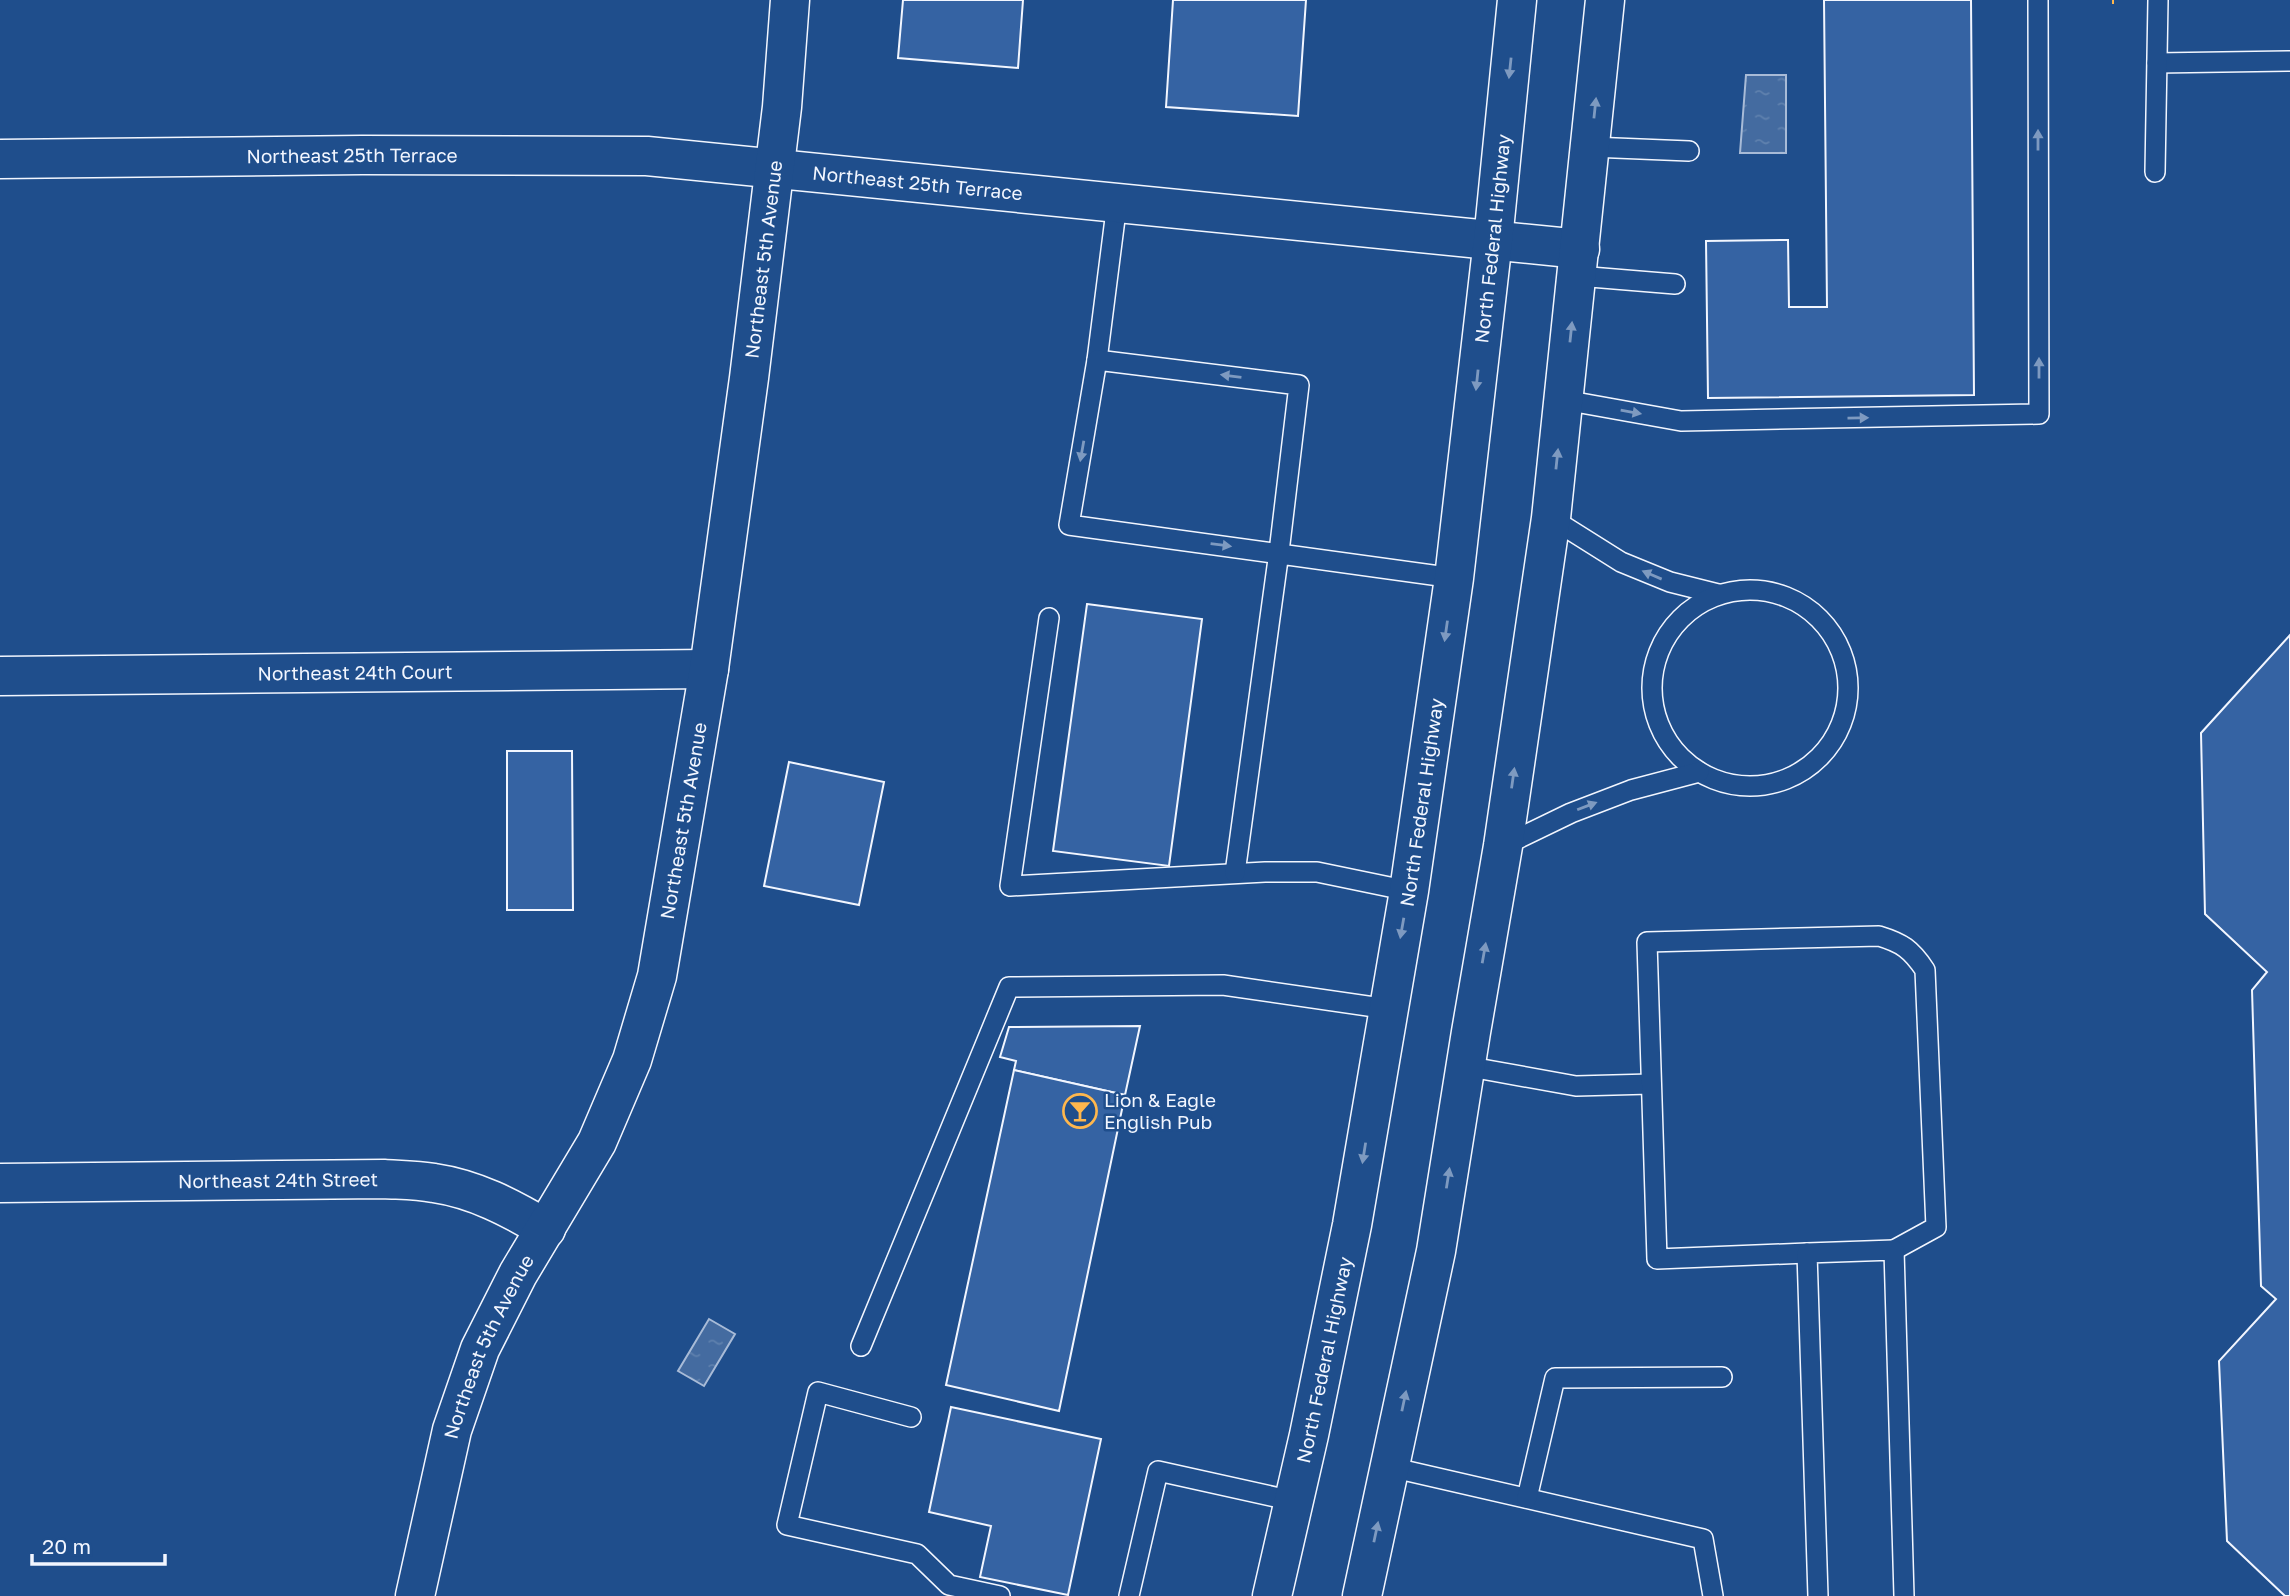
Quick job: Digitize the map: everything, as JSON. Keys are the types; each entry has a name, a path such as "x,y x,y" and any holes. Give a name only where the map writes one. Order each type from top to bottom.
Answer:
{"street":[{"name":"Northeast 5th Avenue","path":"415,1596 456,1418 480,1349 518,1273 597,1142 632,1060 657,976 709,669 749,378 782,107 790,0"},
{"name":"North Federal Highway","path":"1272,1596 1309,1435 1352,1225 1409,891 1454,578 1493,240 1517,0"},
{"path":"1362,1596 1436,1251 1503,846 1551,517 1605,0"},
{"name":"Northeast 25th Terrace","path":"0,159 362,155 647,156 1493,240 1579,263"},
{"name":"Northeast 24th Court","path":"0,676 709,669"},
{"name":"Northeast 24th Street","path":"0,1183 384,1179 434,1183 473,1192 511,1208 546,1228"}],"lane":[{"path":"1564,400 1681,421 2039,414 2038,0"},
{"path":"2155,172 2158,0"},
{"path":"2157,63 2290,61"},
{"path":"1591,147 1689,151"},
{"path":"1116,203 1097,360 1069,525 1454,578"},
{"path":"1579,263 1675,285"},
{"path":"1097,360 1298,385 1279,552 1236,873"},
{"path":"1551,517 1621,562 1670,582 1718,594"},
{"path":"1748,589 1777,593 1804,605 1827,625 1842,651 1849,681 1847,711 1835,740 1814,763 1788,779 1758,786 1727,784 1699,772 1674,751 1658,724 1651,693 1655,661 1668,633 1690,610 1718,594 1748,589"},
{"path":"1049,618 1010,886 1236,873 1317,872 1409,891"},
{"path":"1503,846 1571,813 1631,790 1699,772"},
{"path":"1879,936 1912,952 1925,970 1936,1227 1895,1250 1657,1259 1647,942 1879,936"},
{"path":"861,1346 1009,987 1223,985 1388,1009"},
{"path":"1465,1066 1576,1086 1651,1084"},
{"path":"1895,1250 1904,1596"},
{"path":"1807,1253 1818,1596"},
{"path":"1527,1499 1555,1378 1722,1377"},
{"path":"911,1417 818,1392 787,1525 917,1554 949,1585 1000,1596"},
{"path":"1390,1468 1703,1539 1713,1596"},
{"path":"1129,1596 1158,1471 1293,1502"}],"water":[{"path":"1746,75 1786,75 1786,153 1740,153"},
{"path":"709,1319 735,1334 704,1386 678,1371"}],"building":[{"path":"903,0 1023,0 1018,68 898,58"},
{"path":"1173,0 1306,0 1298,116 1166,107"},
{"path":"1824,0 1971,0 1974,395 1708,398 1706,241 1788,240 1789,307 1827,307"},
{"path":"1087,604 1202,619 1169,866 1053,851"},
{"path":"2290,635 2290,1596 2285,1596 2227,1541 2219,1361 2276,1299 2261,1286 2252,990 2267,972 2205,914 2201,733"},
{"path":"507,751 572,751 573,910 507,910"},
{"path":"789,762 884,782 859,905 764,886"},
{"path":"1140,1026 1125,1095 1014,1070 1016,1061 1000,1057 1009,1027"},
{"path":"1014,1070 1125,1095 1059,1411 946,1385"},
{"path":"951,1407 1101,1439 1068,1595 980,1577 991,1526 929,1512"}],"place":[{"name":"Lion & Eagle English Pub","path":"1080,1111"}]}
